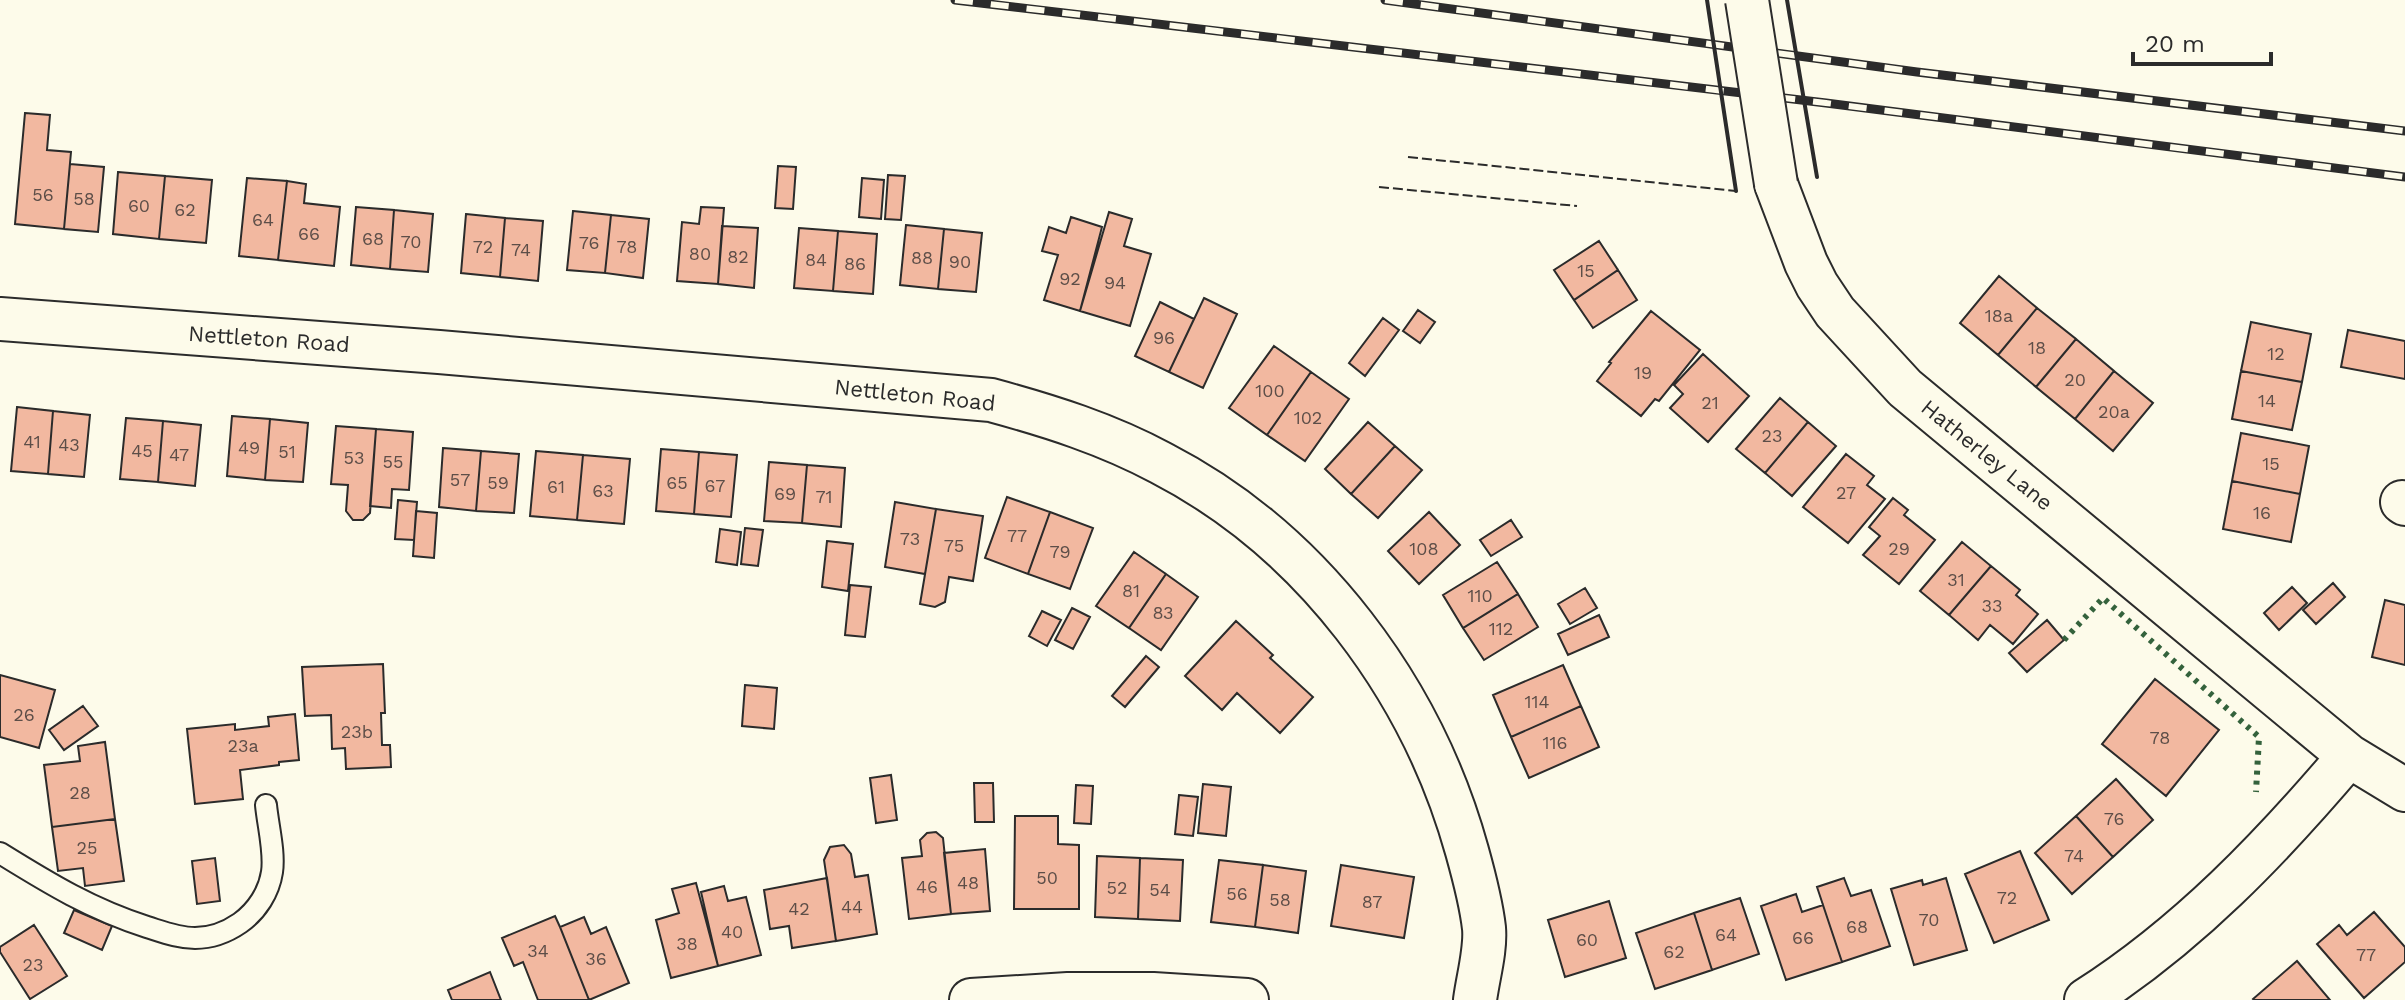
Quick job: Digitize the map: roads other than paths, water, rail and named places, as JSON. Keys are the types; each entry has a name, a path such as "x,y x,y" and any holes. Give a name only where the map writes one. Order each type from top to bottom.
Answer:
{"street":[{"name":"Hatherley Lane","path":"1747,0 1776,184 1806,263 1835,312 1905,388 2349,756 2405,790"},
{"name":"Nettleton Road","path":"0,319 439,352 991,400 1050,416 1107,437 1163,464 1215,495 1264,533 1309,574 1340,608 1383,666 1413,715 1438,766 1458,820 1484,930 1475,1000"},
{"path":"2086,1000 2172,939 2274,841 2349,756"},
{"path":"971,1000 1068,994 1153,994 1247,1000"}],"lane":[{"path":"0,853 72,897 125,919 178,936 197,938 215,935 233,928 248,917 260,904 268,888 272,871 266,805"}],"railway":[{"path":"955,0 1826,103 2405,177"},
{"path":"1385,0 1917,72 2405,131"}]}
